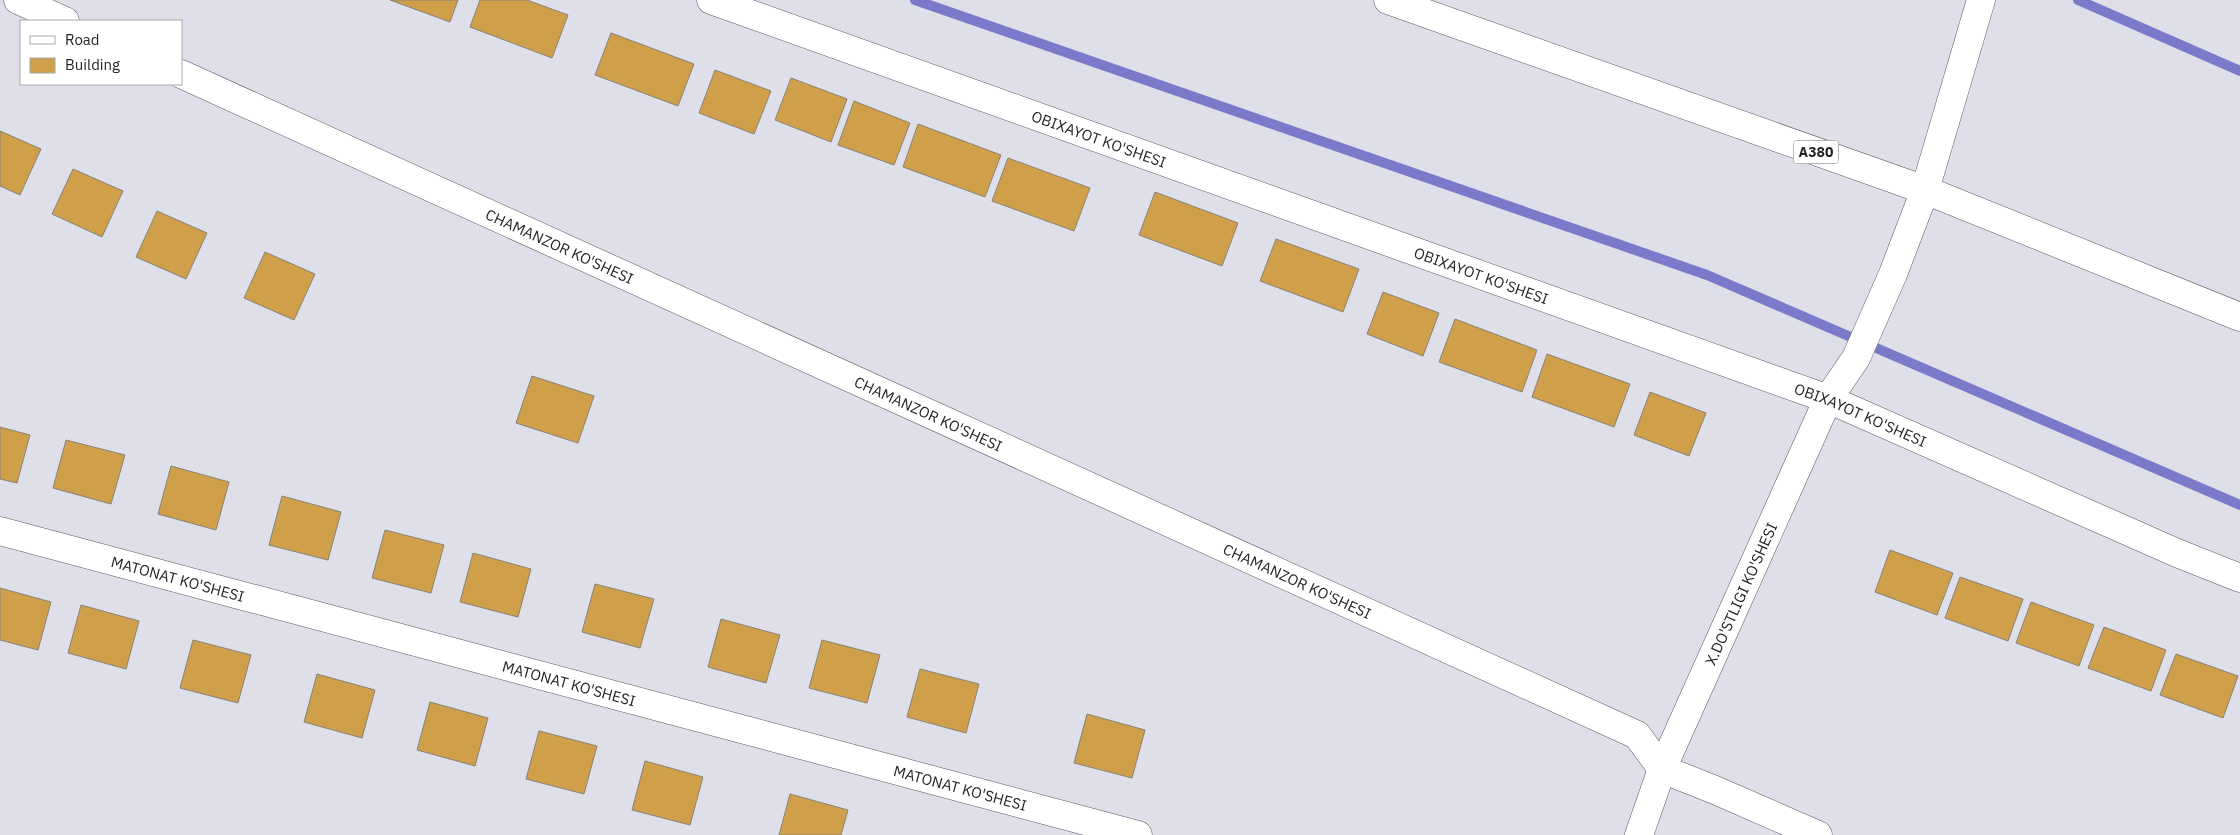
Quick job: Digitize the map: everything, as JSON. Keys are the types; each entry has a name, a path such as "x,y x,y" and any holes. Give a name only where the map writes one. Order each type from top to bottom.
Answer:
{"main road":[{"path":"18,0 63,20"},
{"name":"OBIXAYOT KO'SHESI","path":"711,0 1828,399 2177,553 2240,578"},
{"name":"A380","path":"1388,0 1925,190 2240,317"},
{"name":"X.DO'STLIGI KO'SHESI","path":"1639,835 1662,769 1828,399 1856,358 1892,274 1925,190 1981,0"},
{"name":"CHAMANZOR KO'SHESI","path":"182,74 1637,735 1662,769"},
{"name":"MATONAT KO'SHESI","path":"0,532 1138,835"},
{"path":"1662,769 1818,835"}],"building":[{"path":"390,0 458,0 450,22"},
{"path":"480,0 527,0 568,15 552,58 470,27"},
{"path":"611,33 694,64 678,106 595,75"},
{"path":"715,70 771,91 754,134 699,113"},
{"path":"791,78 847,99 831,142 775,120"},
{"path":"854,101 910,123 894,165 838,145"},
{"path":"918,124 1001,155 985,197 903,167"},
{"path":"0,131 41,149 20,195 0,186"},
{"path":"1008,158 1090,188 1074,231 992,201"},
{"path":"73,169 123,191 102,237 52,214"},
{"path":"1155,192 1238,223 1222,266 1139,235"},
{"path":"157,211 207,233 186,279 136,257"},
{"path":"1276,239 1359,269 1343,312 1260,281"},
{"path":"265,252 315,274 294,320 244,298"},
{"path":"1383,292 1439,313 1423,356 1367,334"},
{"path":"1455,319 1537,350 1522,392 1439,362"},
{"path":"1547,354 1630,384 1614,427 1532,397"},
{"path":"532,376 594,396 578,443 516,423"},
{"path":"1650,392 1706,413 1689,456 1634,435"},
{"path":"0,427 30,435 17,483 0,479"},
{"path":"66,440 125,455 111,504 53,488"},
{"path":"171,466 229,482 216,530 158,514"},
{"path":"282,496 341,512 328,560 269,545"},
{"path":"385,530 444,545 431,593 372,578"},
{"path":"1890,550 1953,573 1937,615 1875,592"},
{"path":"473,553 531,569 518,617 460,602"},
{"path":"1960,577 2023,599 2008,641 1945,618"},
{"path":"595,584 654,599 640,648 582,632"},
{"path":"0,588 51,602 38,650 0,640"},
{"path":"2031,602 2094,625 2079,666 2016,643"},
{"path":"81,605 139,621 126,669 68,653"},
{"path":"721,619 780,635 766,683 708,667"},
{"path":"2104,627 2166,650 2151,691 2088,668"},
{"path":"193,640 251,655 238,703 180,688"},
{"path":"822,640 880,655 867,703 809,688"},
{"path":"2176,654 2238,676 2223,718 2160,695"},
{"path":"920,669 979,684 966,733 907,717"},
{"path":"317,674 375,690 362,738 304,722"},
{"path":"430,702 488,718 475,766 417,750"},
{"path":"1087,714 1145,730 1132,778 1074,763"},
{"path":"539,731 597,746 584,794 526,779"},
{"path":"645,761 703,777 690,825 632,810"},
{"path":"790,794 848,810 841,835 779,835"}],"waterway":[{"path":"915,0 1707,275 2240,505"},
{"path":"2078,0 2240,71"}]}
